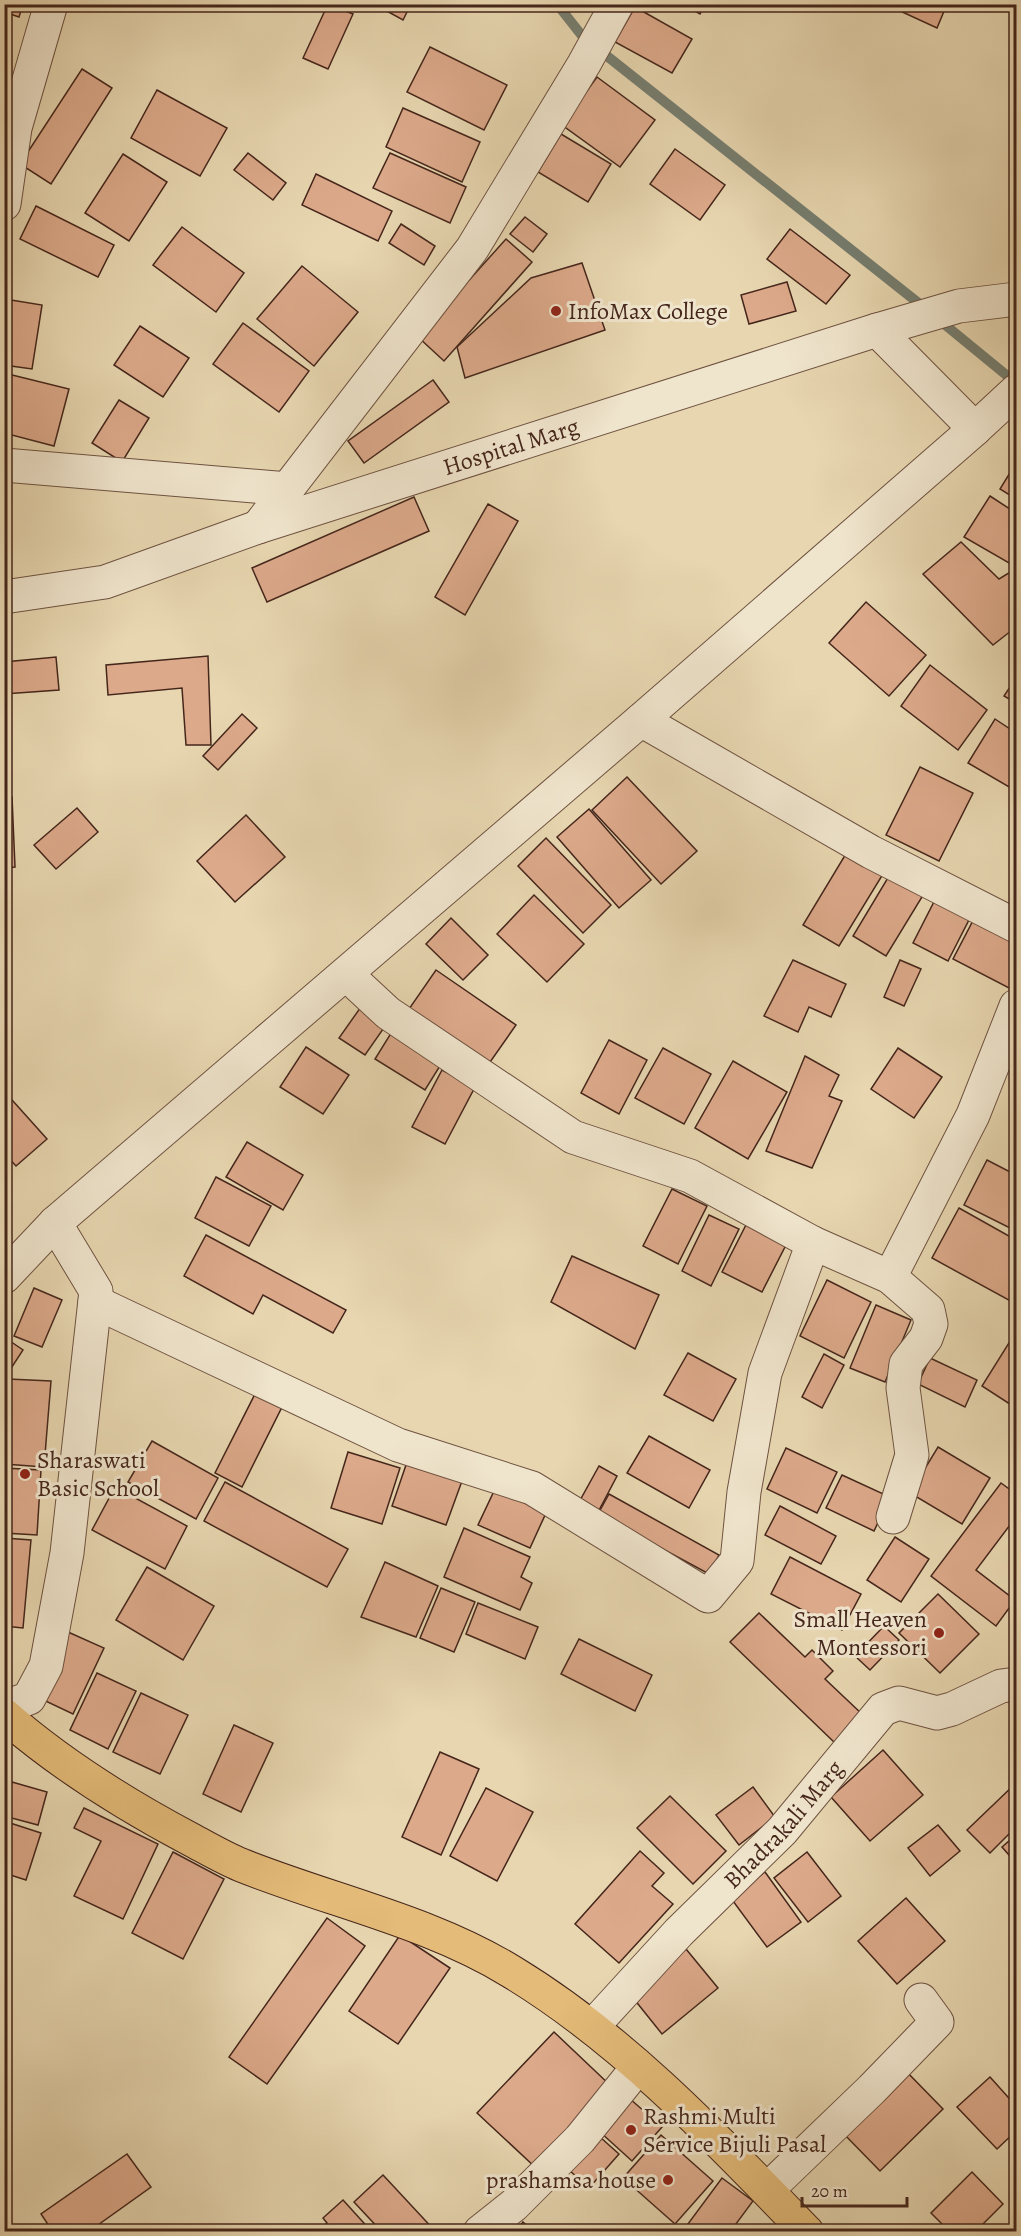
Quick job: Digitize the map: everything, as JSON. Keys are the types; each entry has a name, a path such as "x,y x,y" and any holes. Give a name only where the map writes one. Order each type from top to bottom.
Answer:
{"main road":[{"path":"4,1714 36,1743 145,1815 239,1864 442,1935 512,1972 592,2027 696,2118 807,2232"}],"street":[{"path":"4,204 15,128 51,4"},
{"path":"258,527 472,249 585,64 617,4"},
{"name":"Hospital Marg","path":"4,597 105,582 258,527 877,330 959,306 1017,298"},
{"path":"877,330 975,429"},
{"path":"4,1277 55,1223 641,720 1017,391"},
{"path":"4,465 288,489"},
{"path":"641,720 871,852 1017,926"},
{"path":"346,974 388,1013 573,1137 690,1176 813,1243 890,1277 928,1310 931,1324 926,1338 906,1364 903,1388 912,1455 893,1517"},
{"path":"890,1277 973,1115 1017,1006"},
{"path":"4,1708 29,1698 46,1666 67,1553 95,1302 96,1291 55,1223"},
{"path":"95,1302 398,1445 531,1488 708,1596 737,1561 744,1492 765,1373 813,1243"},
{"name":"Bhadrakali Marg","path":"592,2027 679,1932 782,1831 883,1709 899,1703 937,1713 1009,1685"},
{"path":"767,2190 872,2090 937,2022 921,2000"},
{"path":"480,2232 514,2205 580,2139 638,2067"}],"building":[{"path":"4,4 23,4 19,17 4,12"},
{"path":"328,4 353,14 328,69 303,58"},
{"path":"374,4 411,4 403,20"},
{"path":"682,4 705,4 700,14"},
{"path":"885,4 947,4 937,28"},
{"path":"635,7 692,39 672,73 615,42"},
{"path":"430,47 507,85 484,130 407,92"},
{"path":"82,69 112,88 51,184 20,164"},
{"path":"597,77 655,120 620,167 562,125"},
{"path":"157,90 227,128 200,176 131,138"},
{"path":"403,108 480,142 462,182 386,147"},
{"path":"561,134 611,164 588,202 538,172"},
{"path":"675,149 725,185 700,220 650,184"},
{"path":"248,153 286,183 273,200 234,170"},
{"path":"390,153 466,187 450,223 373,188"},
{"path":"123,154 167,182 129,241 85,213"},
{"path":"316,174 392,211 378,241 302,205"},
{"path":"36,206 114,245 98,277 20,239"},
{"path":"525,217 547,234 533,252 510,234"},
{"path":"401,224 435,246 424,265 389,243"},
{"path":"182,227 244,273 216,312 153,265"},
{"path":"790,229 850,275 826,304 767,259"},
{"path":"506,239 532,262 444,361 418,337"},
{"path":"582,263 605,330 465,378 457,347 531,278"},
{"path":"302,266 358,312 314,366 257,319"},
{"path":"787,282 796,311 749,324 741,295"},
{"path":"11,300 42,305 32,369 4,365 4,342"},
{"path":"243,323 309,371 279,412 213,364"},
{"path":"140,326 189,358 163,397 114,365"},
{"path":"4,373 69,389 54,446 4,433"},
{"path":"433,380 449,402 364,463 348,441"},
{"path":"119,400 149,418 122,462 92,443"},
{"path":"1016,463 1016,499 1000,489"},
{"path":"990,496 1016,513 1016,567 964,537"},
{"path":"414,497 429,531 267,602 252,568"},
{"path":"488,504 518,521 465,615 435,597"},
{"path":"961,542 999,579 1012,571 1016,577 1016,627 993,645 923,574"},
{"path":"866,602 926,655 889,696 829,643"},
{"path":"208,656 211,745 186,745 182,688 108,695 106,665"},
{"path":"56,657 59,690 4,694 4,662"},
{"path":"930,665 987,710 958,750 901,706"},
{"path":"1016,678 1016,703 1004,696"},
{"path":"242,714 257,728 218,770 203,756"},
{"path":"995,719 1016,733 1016,791 968,763"},
{"path":"920,767 973,793 939,861 886,835"},
{"path":"627,777 697,851 661,884 592,810"},
{"path":"12,797 15,867 4,868 4,798"},
{"path":"77,808 98,832 56,869 34,845"},
{"path":"589,809 651,880 619,908 557,837"},
{"path":"246,815 285,857 235,902 197,861"},
{"path":"546,838 611,905 583,933 518,866"},
{"path":"847,852 883,874 839,946 803,925"},
{"path":"892,871 925,892 886,956 853,936"},
{"path":"939,892 974,910 948,961 913,943"},
{"path":"534,895 584,944 547,982 497,934"},
{"path":"977,913 1016,933 1016,979 1011,989 953,959"},
{"path":"451,918 488,955 463,980 426,944"},
{"path":"793,960 846,984 831,1017 809,1007 798,1032 764,1016"},
{"path":"900,960 921,969 904,1006 884,997"},
{"path":"436,970 516,1025 488,1065 409,1009"},
{"path":"363,1004 388,1022 365,1055 339,1038"},
{"path":"393,1030 443,1061 425,1090 375,1059"},
{"path":"609,1040 647,1060 619,1114 581,1093"},
{"path":"306,1047 349,1075 323,1114 280,1087"},
{"path":"663,1048 711,1074 684,1124 635,1098"},
{"path":"898,1048 942,1077 914,1118 871,1089"},
{"path":"805,1056 839,1075 829,1096 842,1101 812,1168 766,1151"},
{"path":"733,1061 787,1092 748,1159 695,1128"},
{"path":"442,1070 475,1087 445,1144 412,1127"},
{"path":"4,1091 47,1139 16,1166 4,1153"},
{"path":"247,1142 303,1175 283,1210 226,1177"},
{"path":"987,1160 1016,1175 1016,1231 964,1205"},
{"path":"216,1177 271,1206 249,1246 195,1218"},
{"path":"672,1189 707,1206 678,1264 643,1246"},
{"path":"959,1208 1016,1240 1016,1304 932,1258"},
{"path":"709,1215 739,1229 711,1286 682,1271"},
{"path":"748,1221 788,1241 762,1292 722,1272"},
{"path":"206,1235 346,1310 333,1333 263,1295 253,1314 184,1276"},
{"path":"572,1256 659,1295 635,1349 551,1302"},
{"path":"827,1280 871,1302 844,1358 800,1336"},
{"path":"34,1288 62,1300 42,1347 14,1336"},
{"path":"876,1305 911,1320 885,1382 850,1368"},
{"path":"4,1337 23,1350 6,1376 4,1375"},
{"path":"1012,1338 1016,1341 1016,1408 982,1386"},
{"path":"688,1353 736,1379 713,1421 664,1395"},
{"path":"824,1354 844,1365 822,1408 802,1397"},
{"path":"930,1358 977,1380 965,1407 918,1384"},
{"path":"8,1379 51,1381 44,1467 4,1464 4,1405"},
{"path":"257,1390 284,1403 242,1487 215,1473"},
{"path":"649,1436 710,1470 689,1508 627,1473"},
{"path":"152,1441 218,1478 196,1519 128,1482"},
{"path":"938,1447 990,1478 962,1524 910,1493"},
{"path":"786,1448 837,1472 817,1513 767,1489"},
{"path":"348,1452 400,1468 382,1524 331,1508"},
{"path":"407,1462 462,1481 446,1525 392,1506"},
{"path":"599,1466 617,1476 597,1514 578,1504"},
{"path":"4,1468 41,1470 37,1535 4,1533"},
{"path":"842,1475 890,1497 874,1531 826,1508"},
{"path":"225,1482 348,1549 327,1587 204,1521"},
{"path":"1001,1483 1016,1494 1016,1517 976,1570 1015,1600 996,1626 931,1576"},
{"path":"115,1487 187,1526 165,1569 92,1530"},
{"path":"495,1489 546,1513 530,1548 478,1525"},
{"path":"609,1494 719,1555 709,1574 598,1514"},
{"path":"780,1506 836,1536 821,1564 765,1535"},
{"path":"464,1528 530,1557 521,1577 532,1583 520,1610 444,1577"},
{"path":"895,1537 929,1559 901,1602 867,1580"},
{"path":"4,1538 31,1540 23,1628 4,1626"},
{"path":"790,1557 861,1594 842,1630 771,1594"},
{"path":"385,1562 438,1586 416,1637 361,1617"},
{"path":"147,1567 214,1606 183,1660 116,1620"},
{"path":"441,1588 475,1602 454,1652 420,1638"},
{"name":"Small Heaven Montessori","path":"938,1594 979,1634 940,1673 899,1633"},
{"path":"478,1603 538,1627 525,1659 466,1634"},
{"path":"759,1613 805,1657 812,1650 833,1671 825,1679 863,1715 835,1743 730,1642"},
{"path":"884,1626 899,1640 870,1670 855,1656"},
{"path":"68,1632 104,1648 73,1714 37,1697"},
{"path":"579,1639 652,1675 635,1711 561,1674"},
{"path":"97,1673 136,1691 108,1749 70,1730"},
{"path":"141,1693 188,1715 160,1774 113,1752"},
{"path":"234,1725 273,1743 241,1812 203,1794"},
{"path":"883,1750 923,1795 870,1841 831,1797"},
{"path":"440,1752 479,1769 441,1855 402,1837"},
{"path":"12,1782 47,1792 38,1825 4,1816 4,1808"},
{"path":"1015,1784 1016,1827 990,1853 967,1830"},
{"path":"753,1787 775,1817 739,1845 716,1815"},
{"path":"486,1788 533,1812 497,1881 450,1856"},
{"path":"670,1796 726,1851 693,1884 637,1828"},
{"path":"84,1808 158,1844 123,1919 74,1896 101,1841 74,1828"},
{"path":"4,1821 41,1833 26,1880 4,1873"},
{"path":"938,1825 960,1851 930,1876 908,1848"},
{"path":"1016,1835 1016,1863 1002,1847"},
{"path":"640,1851 664,1873 652,1886 673,1904 619,1963 575,1924"},
{"path":"173,1852 224,1879 183,1959 132,1933"},
{"path":"807,1852 841,1896 808,1922 774,1878"},
{"path":"765,1872 801,1922 767,1947 730,1897"},
{"path":"906,1898 945,1941 897,1984 858,1941"},
{"path":"327,1918 365,1946 267,2084 229,2057"},
{"path":"400,1935 450,1968 398,2044 349,2011"},
{"path":"686,1949 718,1988 662,2034 630,1994"},
{"path":"554,2032 612,2087 536,2168 477,2113"},
{"path":"904,2069 943,2109 880,2171 841,2131"},
{"path":"990,2077 1016,2106 1016,2131 997,2149 957,2107"},
{"name":"Rashmi Multi Service Bijuli Pasal","path":"629,2098 662,2127 632,2161 600,2132"},
{"name":"prashamsa house","path":"661,2135 713,2181 675,2224 623,2178"},
{"path":"600,2137 619,2154 589,2188 569,2170"},
{"path":"127,2154 151,2187 88,2232 53,2232 41,2214"},
{"path":"972,2172 1003,2204 975,2232 950,2232 931,2213"},
{"path":"383,2175 436,2232 382,2232 354,2202"},
{"path":"722,2178 753,2201 730,2232 682,2232"},
{"path":"343,2200 372,2232 318,2232 327,2223 323,2218"},
{"path":"4,2220 12,2225 8,2232 4,2232"},
{"path":"523,2222 534,2232 516,2232"},
{"path":"290,2226 296,2232 284,2232"}],"waterway":[{"path":"557,4 583,37 926,309"},
{"path":"938,319 1016,383"}],"place":[{"name":"InfoMax College","path":"556,311"},
{"name":"Sharaswati Basic School","path":"25,1474"},
{"name":"Small Heaven Montessori","path":"939,1633"},
{"name":"Rashmi Multi Service Bijuli Pasal","path":"631,2130"},
{"name":"prashamsa house","path":"668,2180"}]}
